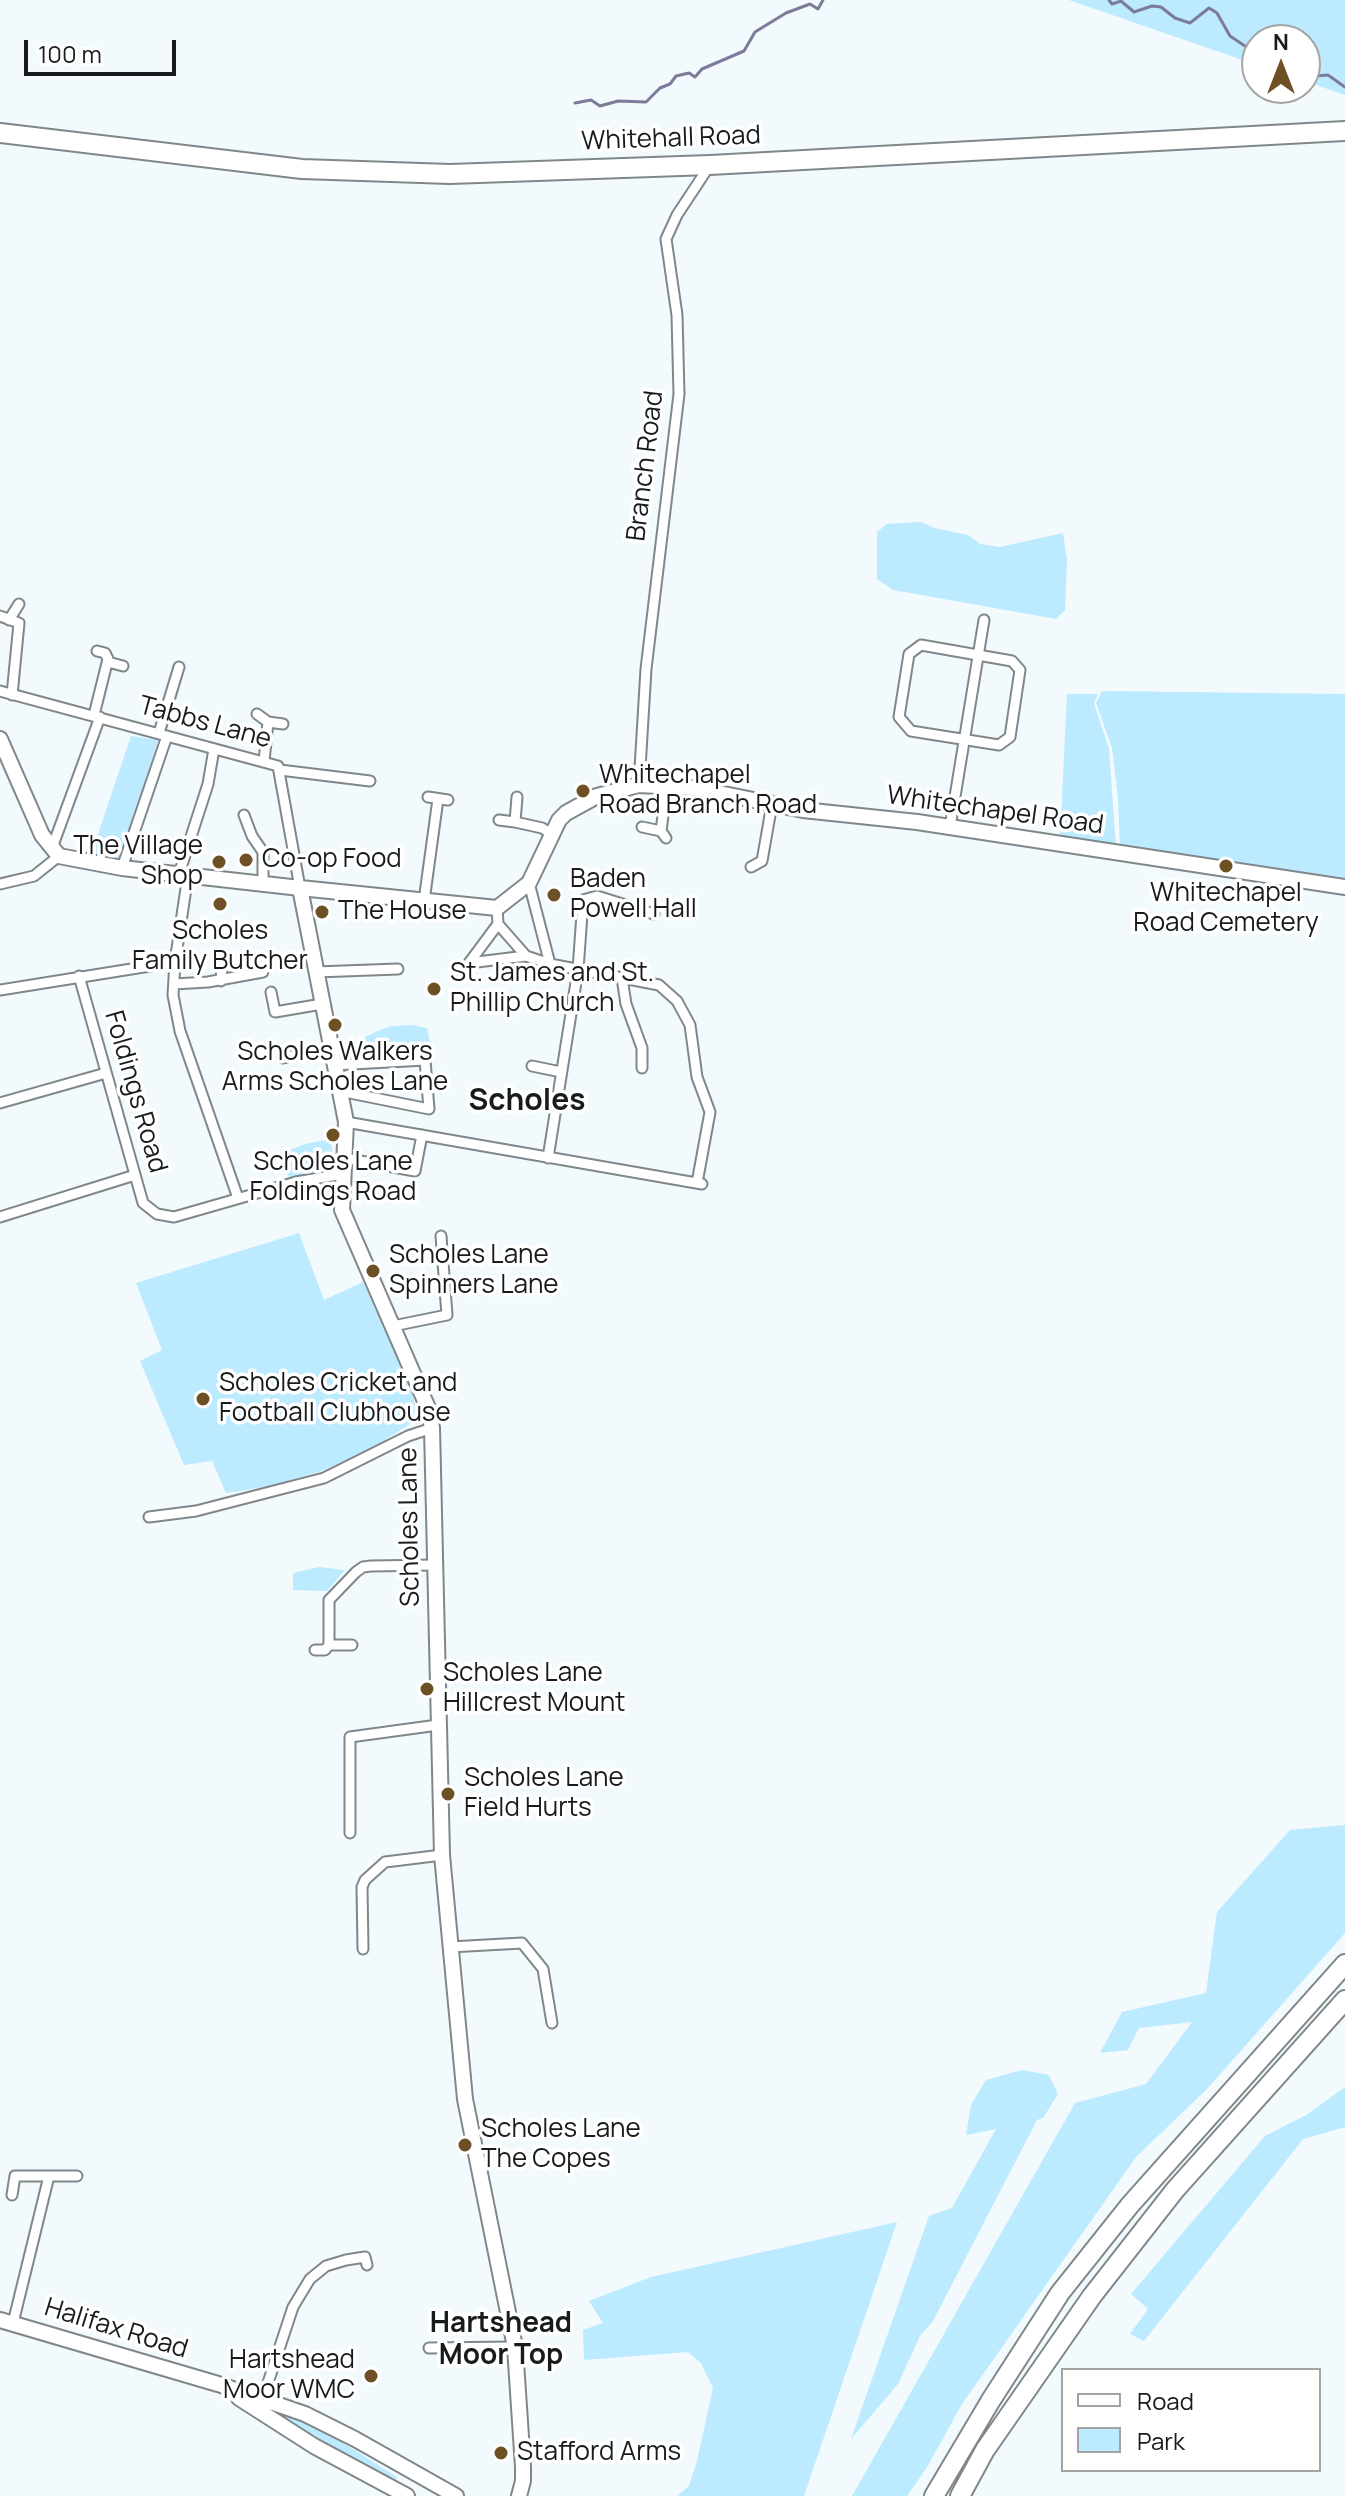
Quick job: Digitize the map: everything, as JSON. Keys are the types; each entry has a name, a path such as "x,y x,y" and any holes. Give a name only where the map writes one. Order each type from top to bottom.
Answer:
{"highway":[{"name":"Whitehall Road","path":"0,133 302,169 450,174 710,165 1345,131"},
{"path":"934,2496 1060,2293 1130,2205 1345,1964"},
{"path":"960,2496 985,2450 1092,2296 1175,2190 1345,2000"}],"main road":[{"path":"0,739 42,835 56,852 122,868 497,908 529,883"},
{"name":"Whitechapel Road","path":"529,883 566,813 618,789 667,785 772,804 950,827 1345,887"},
{"name":"Scholes Lane","path":"300,888 346,1122 342,1210 428,1408 432,1428 442,1855 465,2099 515,2347 523,2467 519,2496"},
{"name":"Halifax Road","path":"6,2321 218,2384 261,2405 314,2446 408,2496"},
{"name":"Halifax Road","path":"261,2405 305,2414 456,2496"},
{"path":"359,2441 376,2457 396,2469 406,2481 408,2496 431,2482"}],"street":[{"name":"Branch Road","path":"639,785 648,655 679,394 677,315 666,239 677,215 710,165"},
{"path":"12,695 19,623 5,618 19,604"},
{"path":"950,827 984,620"},
{"path":"921,645 1012,661 1020,670 1010,737 999,745 964,739 911,731 899,717 909,654 921,645"},
{"path":"0,884 34,876 56,852 97,716 108,660 105,653 97,651"},
{"path":"108,660 123,666"},
{"path":"122,868 163,734 179,667"},
{"name":"Tabbs Lane","path":"0,691 278,766 300,888"},
{"path":"257,714 268,722 283,724"},
{"path":"264,761 268,722"},
{"path":"214,749 208,784 183,875 174,984 180,1031 238,1198"},
{"path":"280,770 370,781"},
{"path":"642,827 664,835 667,785"},
{"path":"515,822 517,797"},
{"path":"424,901 438,799"},
{"path":"751,867 762,861 772,804"},
{"path":"244,815 252,836 263,852 263,884"},
{"path":"499,820 542,828 553,835"},
{"path":"529,883 550,964"},
{"path":"548,1158 578,970 583,900 597,896 654,914"},
{"path":"497,908 498,924 526,956"},
{"path":"346,1122 700,1184 710,1112 697,1077 690,1025 677,1001 659,985 550,964 526,956 469,963 498,924"},
{"path":"0,990 175,962"},
{"path":"221,981 222,963"},
{"path":"316,972 398,969"},
{"path":"174,984 221,981 263,972"},
{"name":"Foldings Road","path":"79,976 143,1203 157,1214 174,1217 296,1182 343,1174"},
{"path":"622,978 626,1004 642,1048 642,1068"},
{"path":"271,992 275,1012 322,1004"},
{"path":"283,1058 331,1048"},
{"path":"334,1065 425,1060 429,1109 340,1091"},
{"path":"532,1066 561,1072"},
{"path":"0,1103 106,1073"},
{"path":"344,1158 415,1171 422,1135"},
{"path":"0,1217 135,1175"},
{"path":"393,1326 447,1315 441,1236"},
{"path":"149,1517 196,1511 324,1478 408,1436 432,1428"},
{"path":"315,1650 325,1650 329,1645 329,1600 363,1567 435,1565"},
{"path":"329,1645 352,1645"},
{"path":"350,1833 350,1737 438,1725"},
{"path":"363,1949 362,1887 365,1880 385,1862 442,1855"},
{"path":"450,1947 522,1943 543,1969 552,2023"},
{"path":"12,2195 14,2171 77,2176"},
{"path":"6,2321 49,2176"},
{"path":"261,2405 293,2307 310,2279 326,2266 346,2260 365,2257 367,2265"},
{"path":"429,2348 515,2347"}],"green space":[{"path":"1069,0 1345,0 1345,95 1321,87 1321,24 1241,24 1241,59"},
{"path":"921,522 968,535 980,544 1000,547 1063,533 1067,560 1065,610 1056,619 893,590 877,579 877,532 887,524"},
{"path":"1102,691 1345,694 1345,879 1120,847 1112,748 1096,703"},
{"path":"1067,694 1098,694 1094,703 1109,749 1116,846 1060,840"},
{"path":"131,736 158,740 121,859 91,855"},
{"path":"392,1026 427,1028 431,1049 345,1059 340,1049 345,1043 355,1042"},
{"path":"331,1139 333,1161 325,1170 289,1178 280,1154 305,1144"},
{"path":"299,1233 324,1300 363,1282 411,1389 416,1408 413,1422 376,1446 322,1471 265,1487 226,1493 212,1461 184,1465 140,1361 162,1350 136,1283"},
{"path":"319,1567 345,1570 327,1591 293,1590 293,1573"},
{"path":"1345,1825 1345,1933 1207,2089 1136,2157 962,2404 926,2469 907,2496 852,2496 1075,2103 1146,2084 1192,2022 1139,2028 1128,2050 1100,2053 1122,2012 1206,1993 1217,1912 1290,1830"},
{"path":"1022,2070 1049,2075 1058,2094 1043,2118 1037,2120 933,2321 920,2336 898,2384 851,2439 929,2216 952,2208 996,2129 966,2135 971,2105 986,2080"},
{"path":"1345,2087 1345,2127 1303,2139 1144,2341 1130,2334 1148,2309 1131,2294 1265,2136 1308,2114"},
{"path":"897,2222 804,2496 677,2496 689,2486 713,2388 701,2363 688,2352 584,2360 583,2330 603,2323 589,2301 651,2277"},
{"path":"276,2411 283,2411 340,2441 397,2479 389,2478 277,2415"}],"waterway":[{"path":"575,103 591,100 600,106 618,101 646,102 676,76 689,73 695,77 702,69 744,51 755,32 786,13 810,4 818,9 823,0"},
{"path":"1109,0 1112,4 1121,1 1134,12 1152,6 1161,7 1175,18 1190,23 1209,8 1217,13 1230,36 1241,43"},
{"path":"1321,76 1328,75 1345,87"}],"place":[{"name":"Whitechapel Road Branch Road","path":"583,791"},
{"name":"Co-op Food","path":"246,860"},
{"name":"The Village Shop","path":"219,862"},
{"name":"Whitechapel Road Cemetery","path":"1226,866"},
{"name":"Baden Powell Hall","path":"554,895"},
{"name":"Scholes Family Butcher","path":"220,904"},
{"name":"The House","path":"322,912"},
{"name":"St. James and St. Phillip Church","path":"434,989"},
{"name":"Scholes Walkers Arms Scholes Lane","path":"335,1025"},
{"name":"Scholes Lane Foldings Road","path":"333,1135"},
{"name":"Scholes Lane Spinners Lane","path":"373,1271"},
{"name":"Scholes Cricket and Football Clubhouse","path":"203,1399"},
{"name":"Scholes Lane Hillcrest Mount","path":"427,1689"},
{"name":"Scholes Lane Field Hurts","path":"448,1794"},
{"name":"Scholes Lane The Copes","path":"465,2145"},
{"name":"Hartshead Moor WMC","path":"371,2376"},
{"name":"Stafford Arms","path":"501,2453"}],"district":[{"name":"Scholes","path":"527,1102"},
{"name":"Hartshead Moor Top","path":"501,2340"}]}
